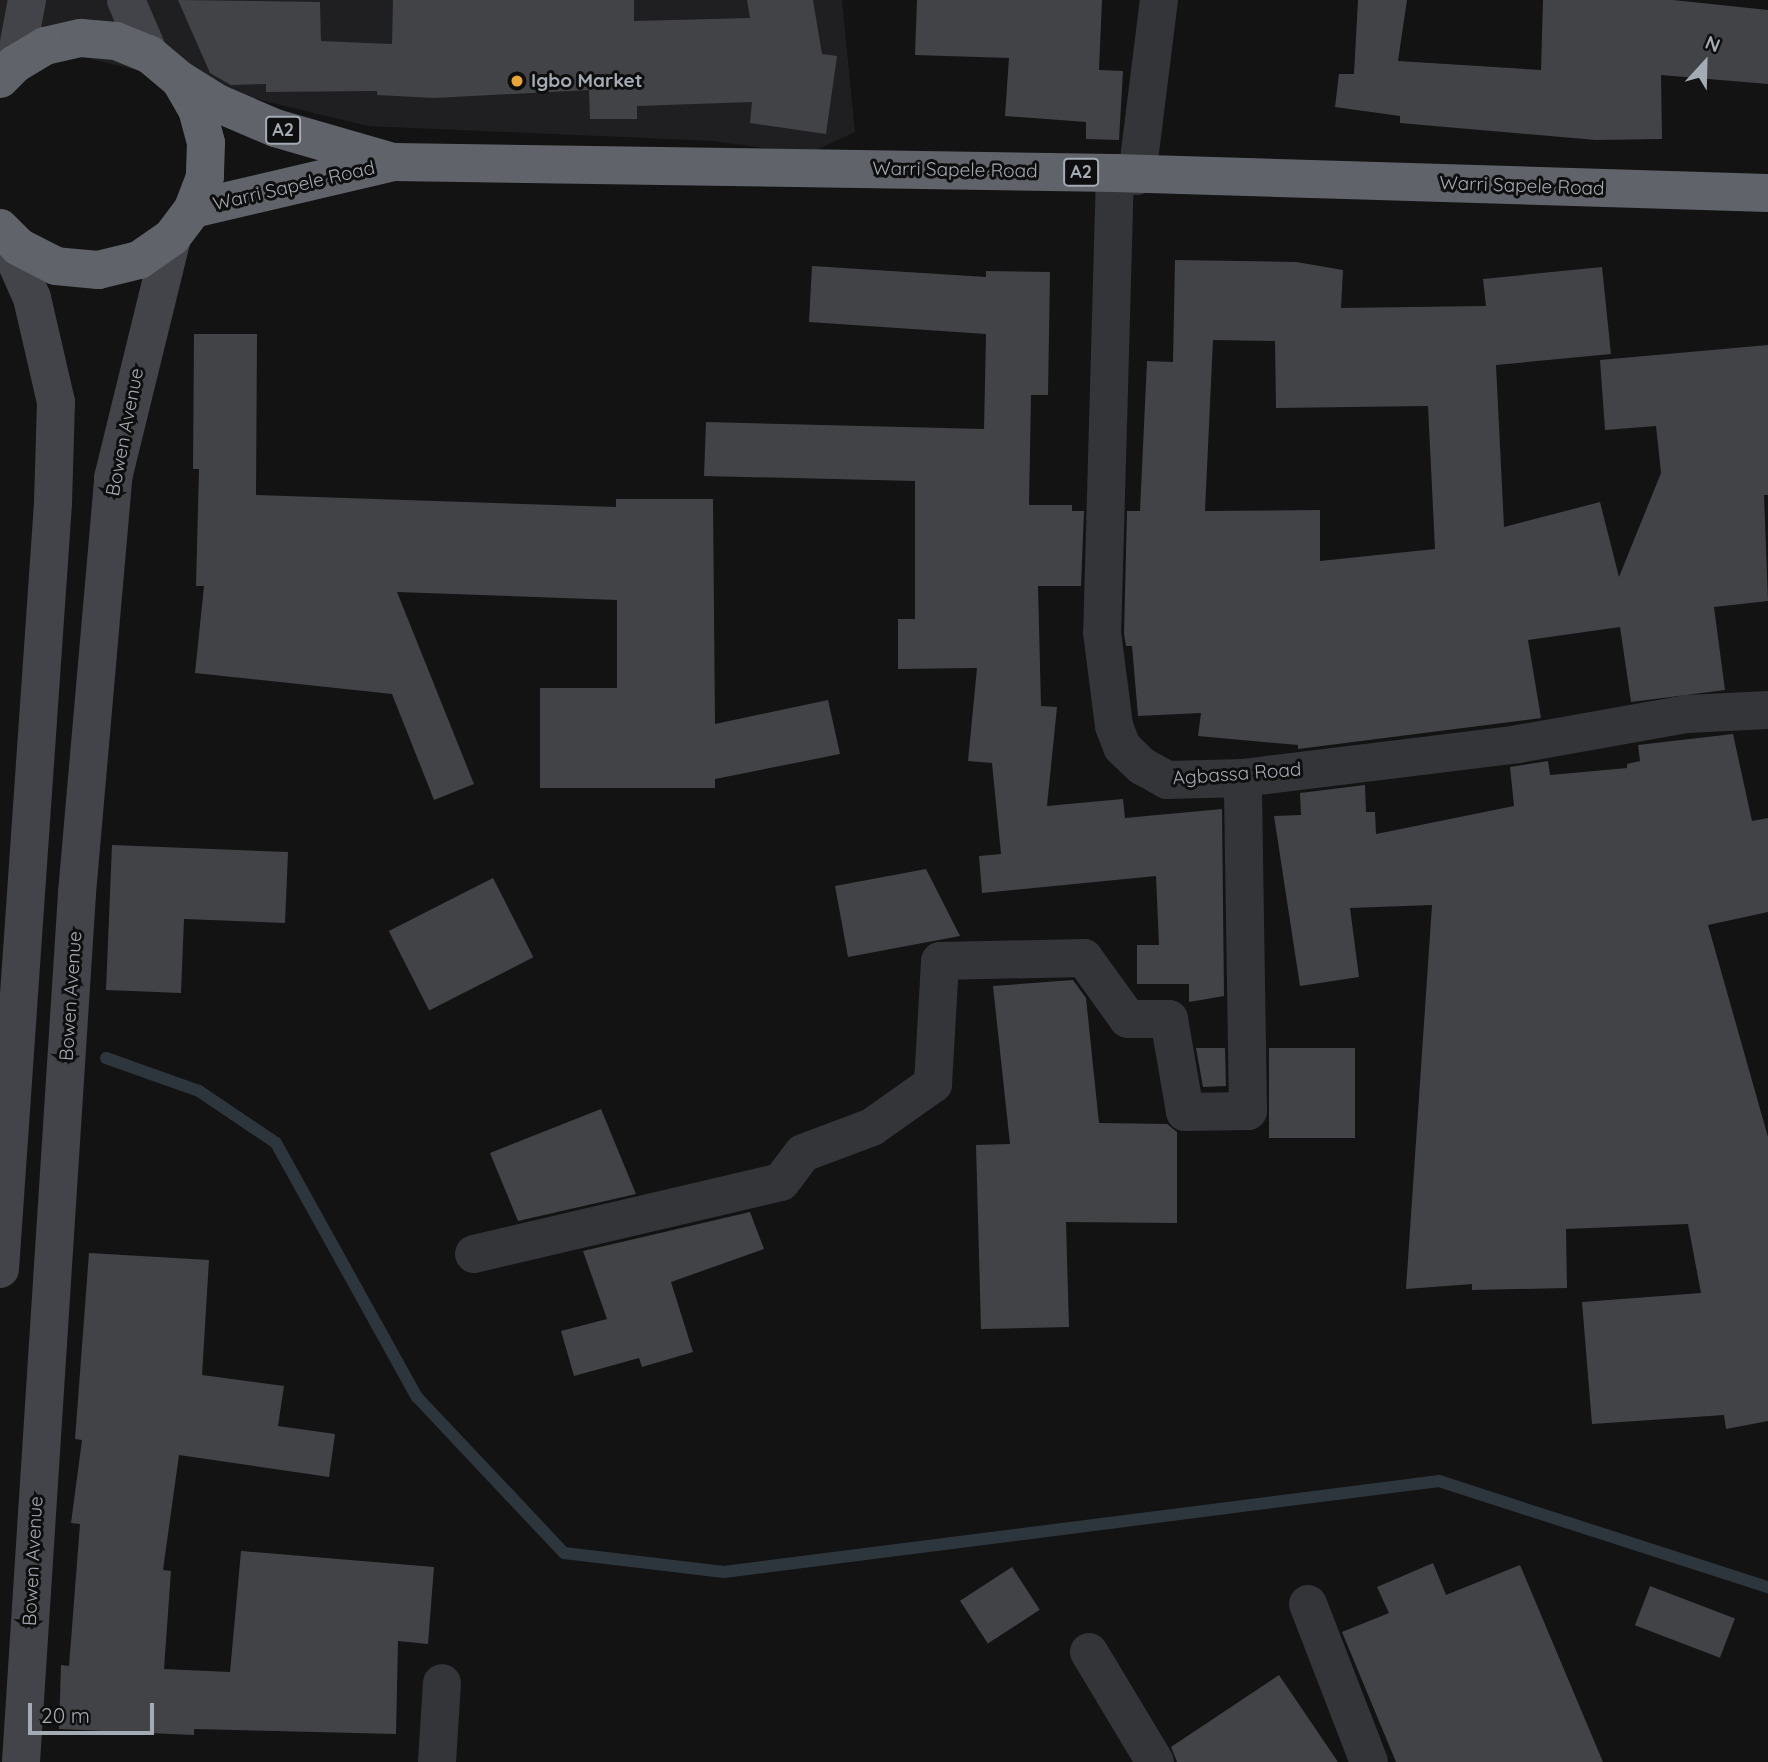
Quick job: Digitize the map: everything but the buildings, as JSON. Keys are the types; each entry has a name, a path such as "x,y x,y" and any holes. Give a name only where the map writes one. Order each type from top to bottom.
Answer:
{"highway":[{"path":"7,72 45,46 80,38 116,41 149,54 180,80 197,109 206,143 205,177 183,223"},
{"name":"Warri Sapele Road","path":"180,80 217,103 275,128 394,162 1126,174 1768,193"},
{"name":"Warri Sapele Road","path":"2,230 37,258 77,270 129,264 183,223 394,162"}],"main road":[{"path":"7,72 27,0"},
{"path":"126,0 149,54"},
{"name":"Bowen Avenue","path":"21,1762 77,894 113,478 183,223"},
{"path":"0,1269 56,402 32,298 2,230"}],"street":[{"name":"Agbassa Road","path":"1159,0 1126,174 1102,632 1106,691 1122,747 1142,766 1167,780 1242,778 1518,744 1687,714 1768,710"},
{"path":"474,1254 781,1182 803,1153 872,1127 933,1084 940,961 1084,958 1128,1019 1169,1019 1185,1112 1248,1111 1242,778"},
{"path":"1308,1604 1369,1762"},
{"path":"1089,1652 1155,1762"},
{"path":"437,1762 442,1683"}],"shaded area":[{"name":"Igbo Market","path":"0,0 842,0 855,132 808,154 713,141 368,126 0,37"}],"waterway":[{"path":"106,1058 199,1091 276,1143 417,1397 564,1553 724,1572 1439,1481 1768,1587"}],"place":[{"name":"Igbo Market","path":"517,81"}]}
